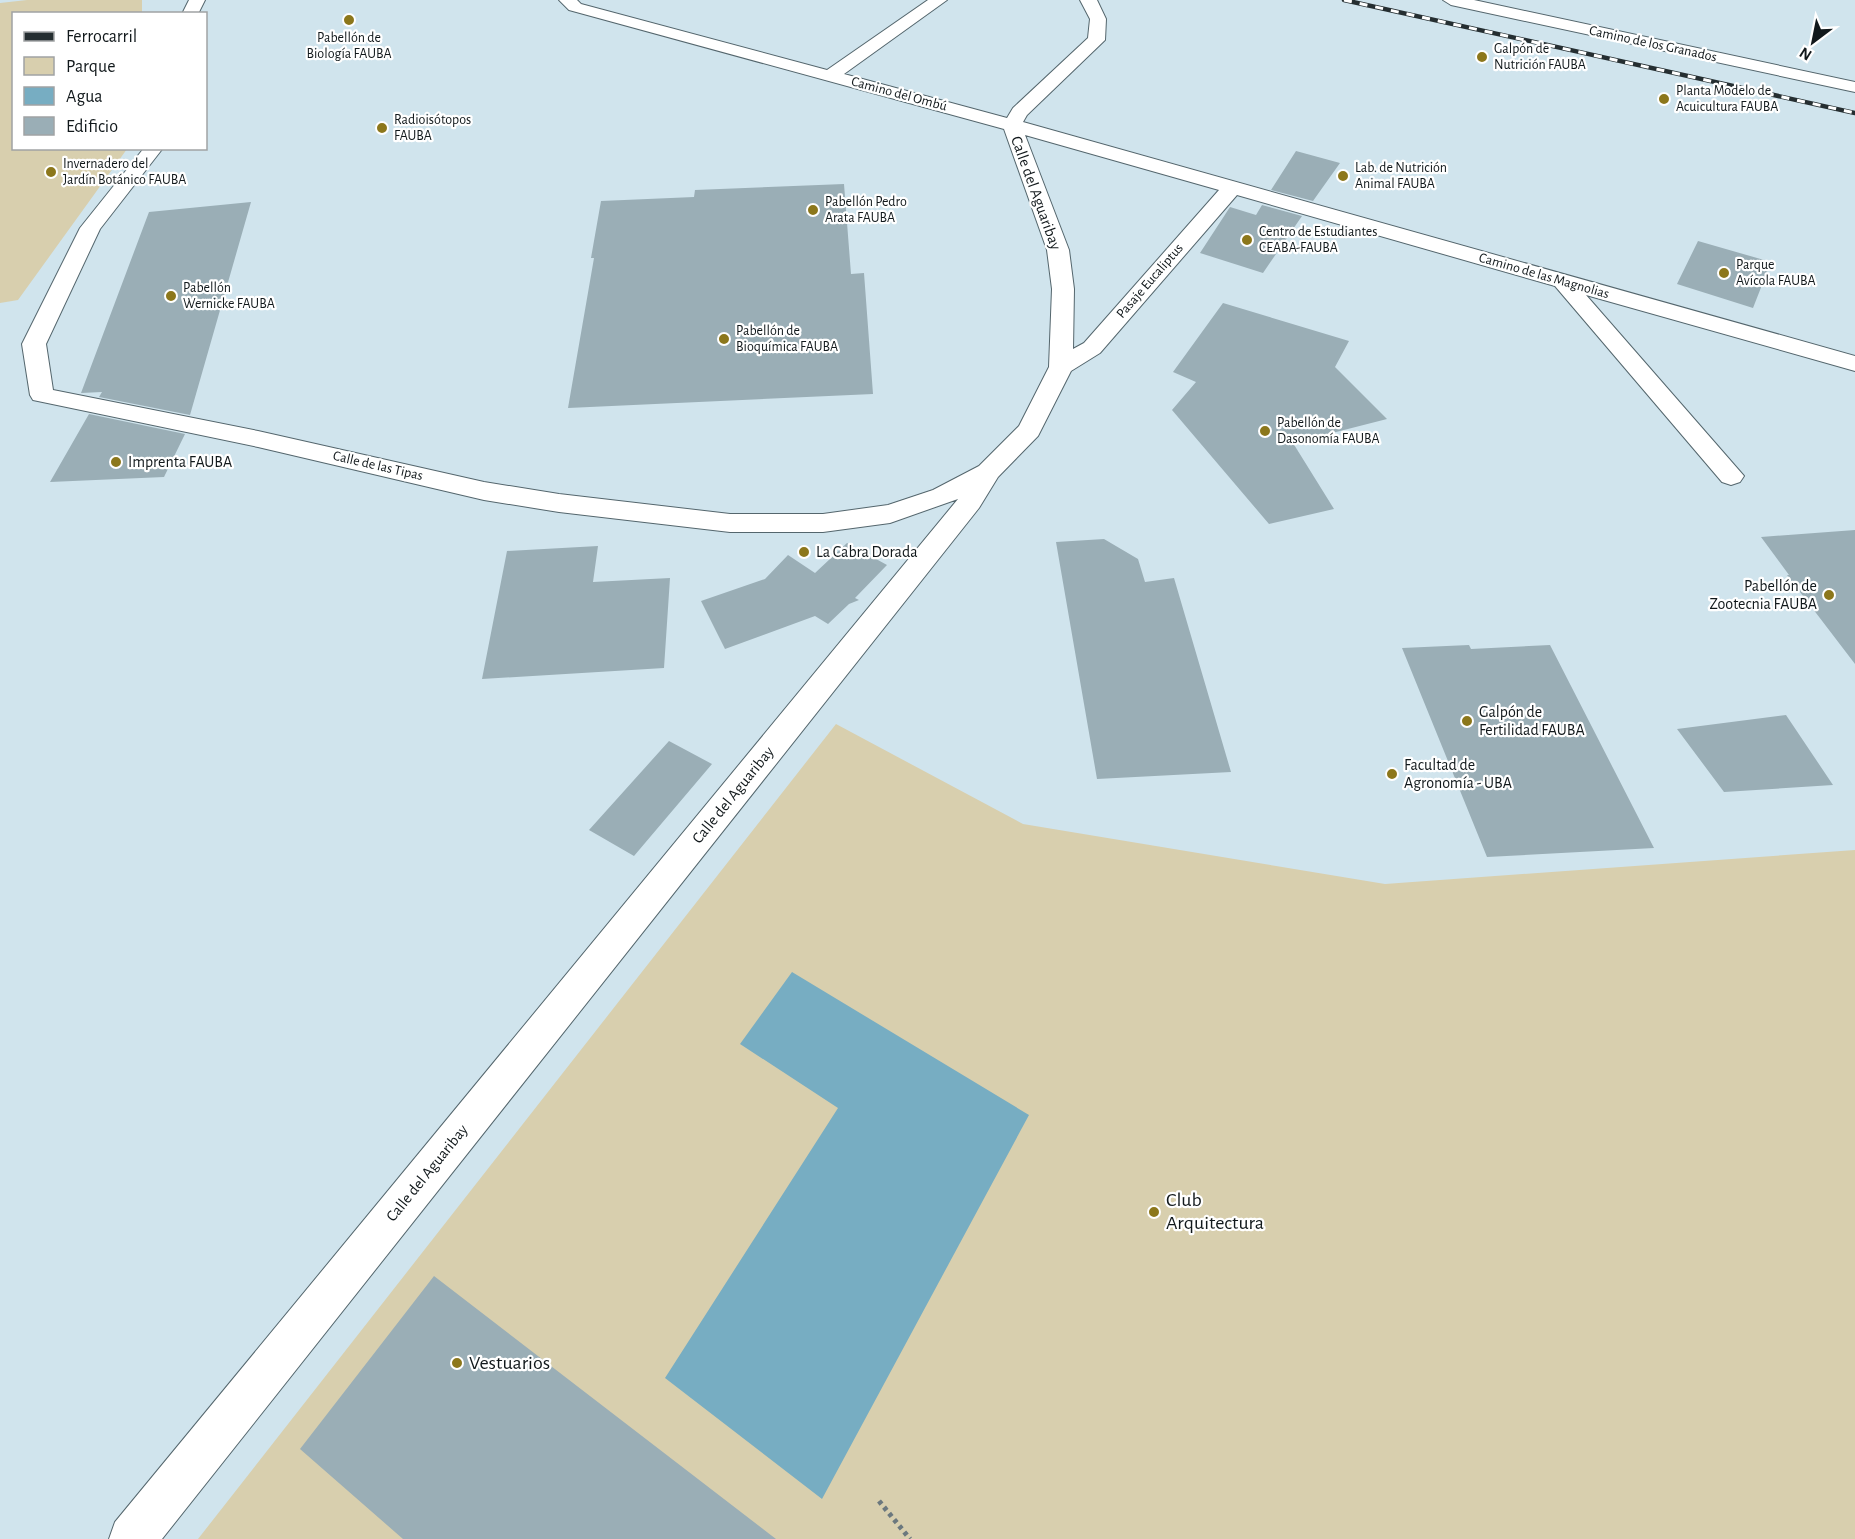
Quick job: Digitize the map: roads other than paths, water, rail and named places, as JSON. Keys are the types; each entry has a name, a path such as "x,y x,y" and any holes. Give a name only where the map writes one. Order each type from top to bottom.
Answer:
{"lane":[{"name":"Camino del Ombú","path":"567,0 575,7 831,75 1232,188"},
{"path":"831,75 939,0"},
{"name":"Calle del Aguaribay","path":"132,1539 962,511 989,471 1029,430 1061,367 1063,289 1058,250 1012,125 1020,112 1096,40 1100,30 1094,7 1088,0"},
{"name":"Camino de los Granados","path":"1451,0 1855,87"},
{"name":"Calle de las Tipas","path":"152,150 90,228 33,344 42,395 258,439 484,491 560,503 730,522 823,523 890,514 942,496 989,471"},
{"name":"Camino de las Magnolias","path":"1232,188 1855,364"},
{"name":"Pasaje Eucaliptus","path":"1061,367 1092,348 1232,188"},
{"path":"1563,282 1731,476"}],"water":[{"path":"792,972 1029,1115 822,1499 665,1378 838,1108 740,1044"}],"railway":[{"path":"1344,0 1855,113"}],"place":[{"name":"Pabellón de Biología FAUBA","path":"349,20"},
{"name":"Galpón de Nutrición FAUBA","path":"1482,57"},
{"name":"Planta Modelo de Acuicultura FAUBA","path":"1664,99"},
{"name":"Radioisótopos FAUBA","path":"382,128"},
{"name":"Invernadero del Jardín Botánico FAUBA","path":"51,172"},
{"name":"Lab. de Nutrición Animal FAUBA","path":"1343,176"},
{"name":"Pabellón Pedro Arata FAUBA","path":"813,210"},
{"name":"Centro de Estudiantes CEABA-FAUBA","path":"1247,240"},
{"name":"Parque Avícola FAUBA","path":"1724,273"},
{"name":"Pabellón Wernicke FAUBA","path":"171,296"},
{"name":"Pabellón de Bioquímica FAUBA","path":"724,339"},
{"name":"Pabellón de Dasonomía FAUBA","path":"1265,431"},
{"name":"Imprenta FAUBA","path":"116,462"},
{"name":"La Cabra Dorada","path":"804,552"},
{"name":"Pabellón de Zootecnia FAUBA","path":"1829,595"},
{"name":"Galpón de Fertilidad FAUBA","path":"1467,721"},
{"name":"Facultad de Agronomía - UBA","path":"1392,774"},
{"name":"Club Arquitectura","path":"1154,1212"},
{"name":"Vestuarios","path":"457,1363"}]}
